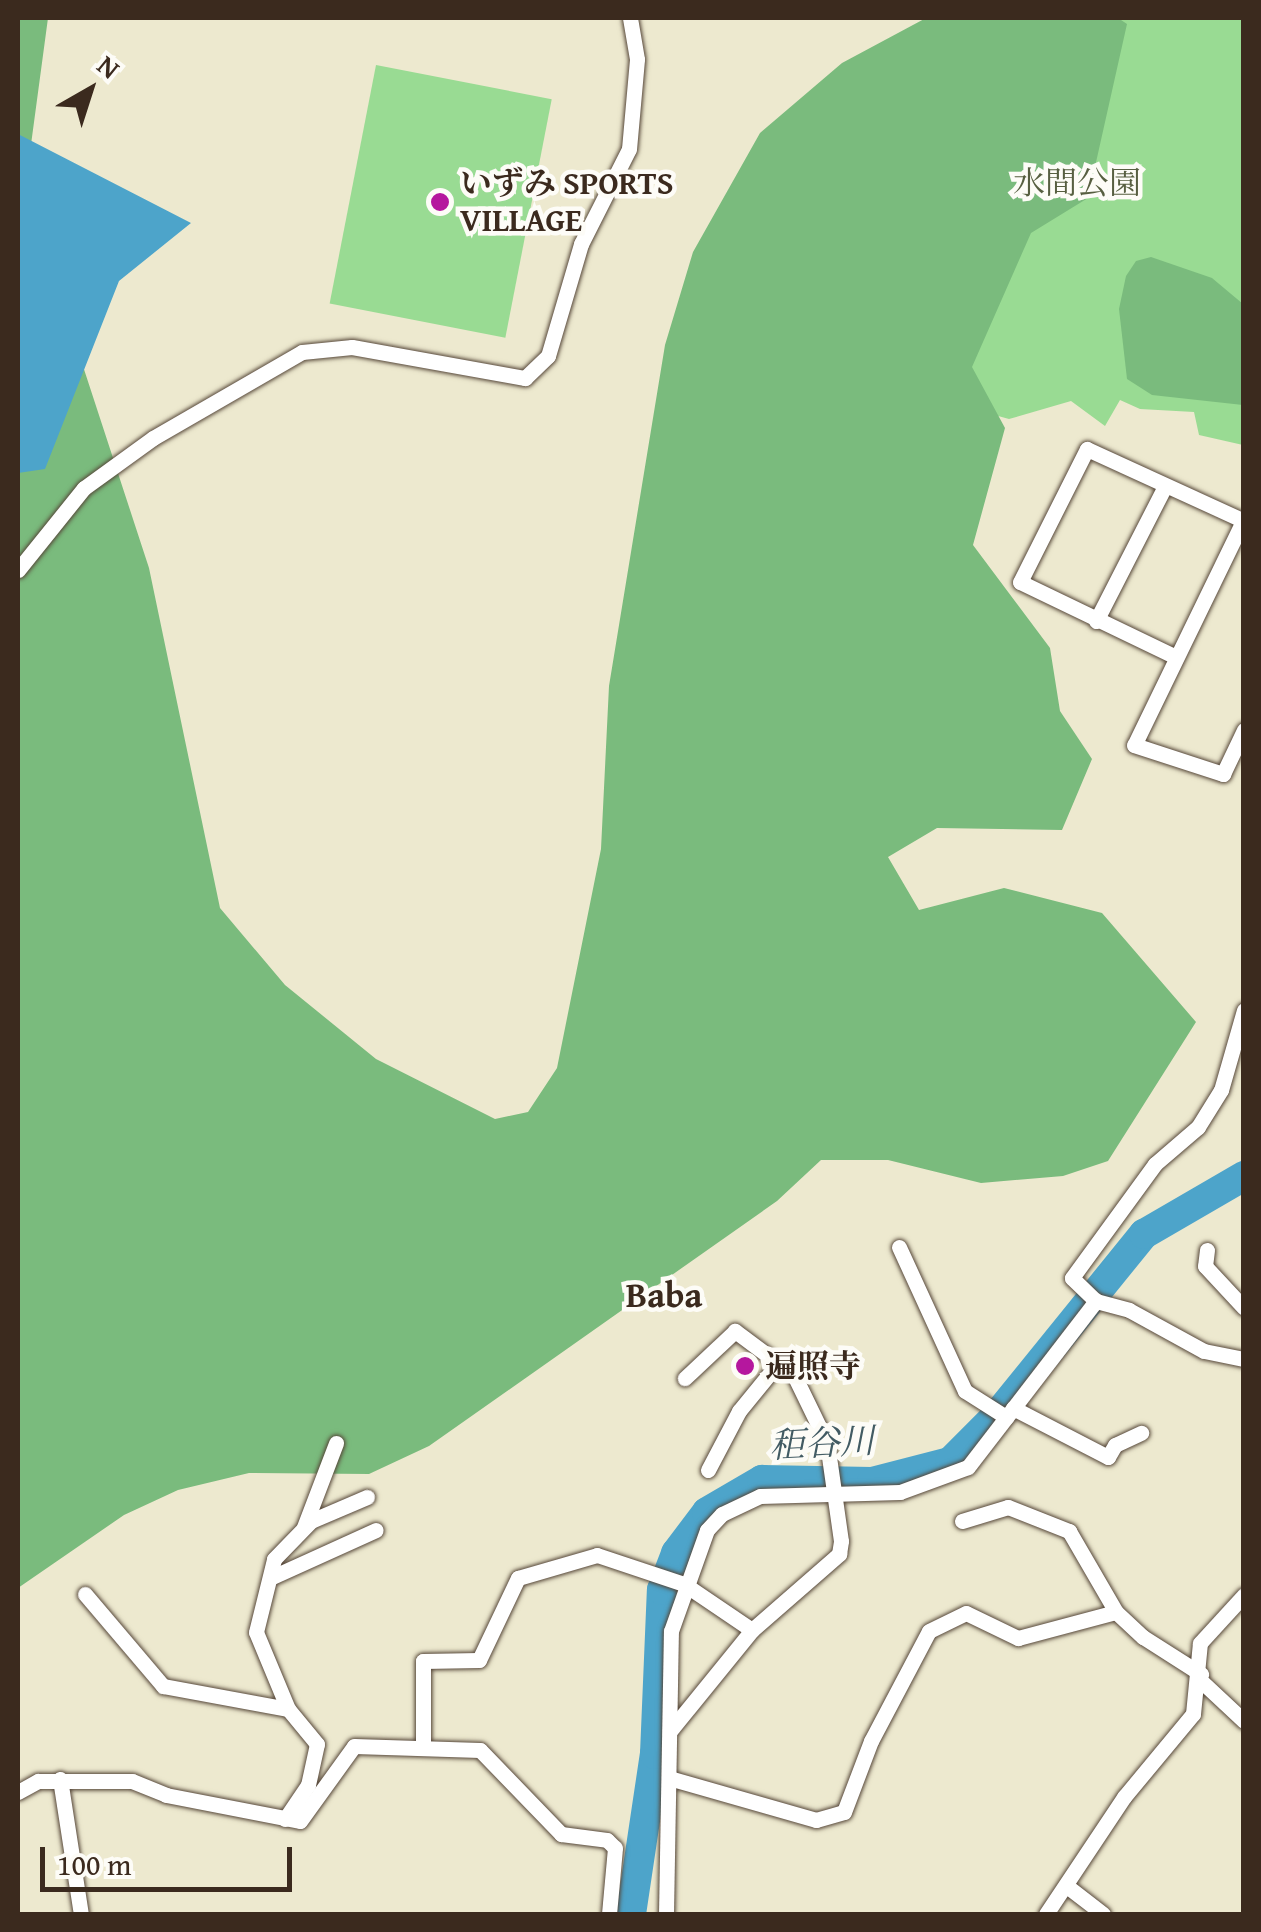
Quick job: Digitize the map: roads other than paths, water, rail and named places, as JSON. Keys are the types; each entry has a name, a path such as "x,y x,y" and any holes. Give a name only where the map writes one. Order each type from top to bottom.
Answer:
{"street":[{"path":"18,570 84,488 154,438 302,352 352,348 525,378 548,356 581,244 628,149 636,120 630,18"},
{"path":"1176,657 1020,582 1087,449 1243,521 1134,746 1223,774 1244,730"},
{"path":"1096,621 1165,486"},
{"path":"1244,1010 1221,1090 1198,1127 1155,1164 1072,1278 1096,1301 1130,1310 1204,1351 1244,1359"},
{"path":"899,1247 965,1391 1108,1457 1115,1445 1141,1433"},
{"path":"1207,1250 1205,1266 1244,1308"},
{"path":"666,1914 671,1631 684,1584 707,1530 738,1504 779,1492 900,1492 942,1481 968,1467 1096,1301"},
{"path":"670,1731 752,1630 839,1554 838,1492 817,1413 779,1362 735,1331 685,1378"},
{"path":"708,1470 739,1411 779,1362"},
{"path":"303,1529 336,1443"},
{"path":"285,1818 317,1762 312,1732 288,1709 256,1632 274,1559 303,1529 341,1503 367,1497"},
{"path":"962,1520 1008,1507 1070,1531 1116,1612 1142,1637 1201,1677 1244,1721"},
{"path":"270,1578 376,1530"},
{"path":"424,1748 423,1661 478,1660 518,1578 597,1555 684,1584 752,1630"},
{"path":"85,1594 163,1686 288,1709"},
{"path":"1046,1914 1124,1797 1194,1714 1201,1677 1200,1643 1244,1596"},
{"path":"669,1778 816,1820 844,1812 870,1741 929,1631 966,1613 1018,1638 1116,1612"},
{"path":"18,1792 38,1781 132,1781 166,1795 300,1821 354,1746 480,1750 562,1834 607,1840 614,1848 609,1914"},
{"path":"60,1779 81,1914"},
{"path":"1068,1886 1103,1914"}],"water":[{"path":"18,134 191,223 119,281 45,469 18,473"}],"waterway":[{"name":"秬谷川","path":"631,1914 655,1754 662,1590 676,1553 707,1512 762,1480 872,1482 950,1462 998,1414 1144,1234 1244,1176"}],"place":[{"name":"いずみ SPORTS VILLAGE","path":"440,202"},
{"name":"遍照寺","path":"745,1366"}],"district":[{"name":"Baba","path":"664,1295"}],"park label":[{"name":"水間公園","path":"1077,183"}]}
